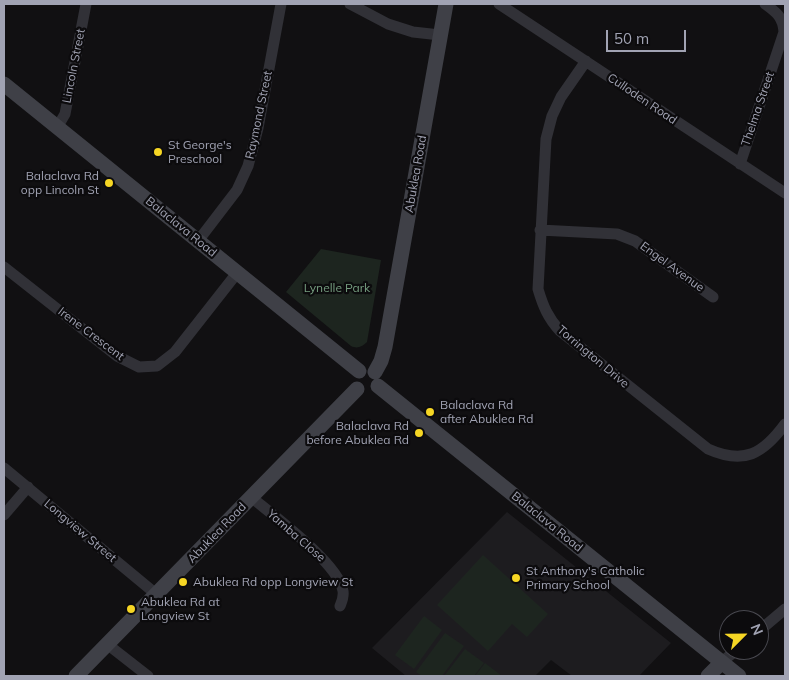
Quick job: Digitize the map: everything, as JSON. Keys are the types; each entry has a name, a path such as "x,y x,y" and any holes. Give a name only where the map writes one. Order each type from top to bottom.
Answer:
{"main road":[{"name":"Abuklea Road","path":"377,379 385,347 446,4"},
{"name":"Balaclava Road","path":"4,84 358,372"},
{"path":"367,368 377,379 373,392 365,394 358,390 354,382 358,372 367,368"},
{"name":"Balaclava Road","path":"377,379 739,676"},
{"name":"Abuklea Road","path":"76,676 358,390"},
{"path":"708,676 721,663"}],"street":[{"name":"Lincoln Street","path":"58,126 65,114 86,4"},
{"name":"Raymond Street","path":"198,240 228,204 243,180 248,166 258,128 281,4"},
{"path":"350,4 388,24 413,32 440,35"},
{"name":"Culloden Road","path":"499,4 785,194"},
{"name":"Thelma Street","path":"740,164 784,32 784,23 779,15 765,4"},
{"name":"Torrington Drive","path":"586,60 561,97 546,139 538,288 550,320 560,331 708,449 724,456 739,456 757,452 768,445 785,424"},
{"name":"Engel Avenue","path":"540,230 617,234 636,241 713,297"},
{"name":"Irene Crescent","path":"4,267 117,356 139,367 157,366 175,352 237,273"},
{"name":"Longview Street","path":"4,468 156,594"},
{"path":"4,515 28,487"},
{"name":"Yamba Close","path":"251,497 332,568 343,590 340,606"},
{"path":"769,623 785,609"},
{"path":"107,644 148,676"},
{"path":"721,663 724,660"}],"shaded area":[{"name":"St Anthony's Catholic Primary School","path":"507,512 671,643 639,676 572,676 551,660 535,676 406,676 372,648"}],"green space":[{"name":"Lynelle Park","path":"321,249 381,260 367,342 361,346 351,346 286,292"},
{"path":"483,555 548,614 527,637 512,624 488,651 437,605"},
{"path":"424,616 442,630 414,669 395,655"},
{"path":"445,633 464,646 442,676 422,676 416,672"},
{"path":"465,649 484,663 474,676 444,676"},
{"path":"485,663 502,676 475,676"}],"place":[{"name":"St George's Preschool","path":"158,152"},
{"name":"Balaclava Rd opp Lincoln St","path":"109,183"},
{"name":"Balaclava Rd after Abuklea Rd","path":"430,412"},
{"name":"Balaclava Rd before Abuklea Rd","path":"419,433"},
{"name":"St Anthony's Catholic Primary School","path":"516,578"},
{"name":"Abuklea Rd opp Longview St","path":"183,582"},
{"name":"Abuklea Rd at Longview St","path":"131,609"}]}
